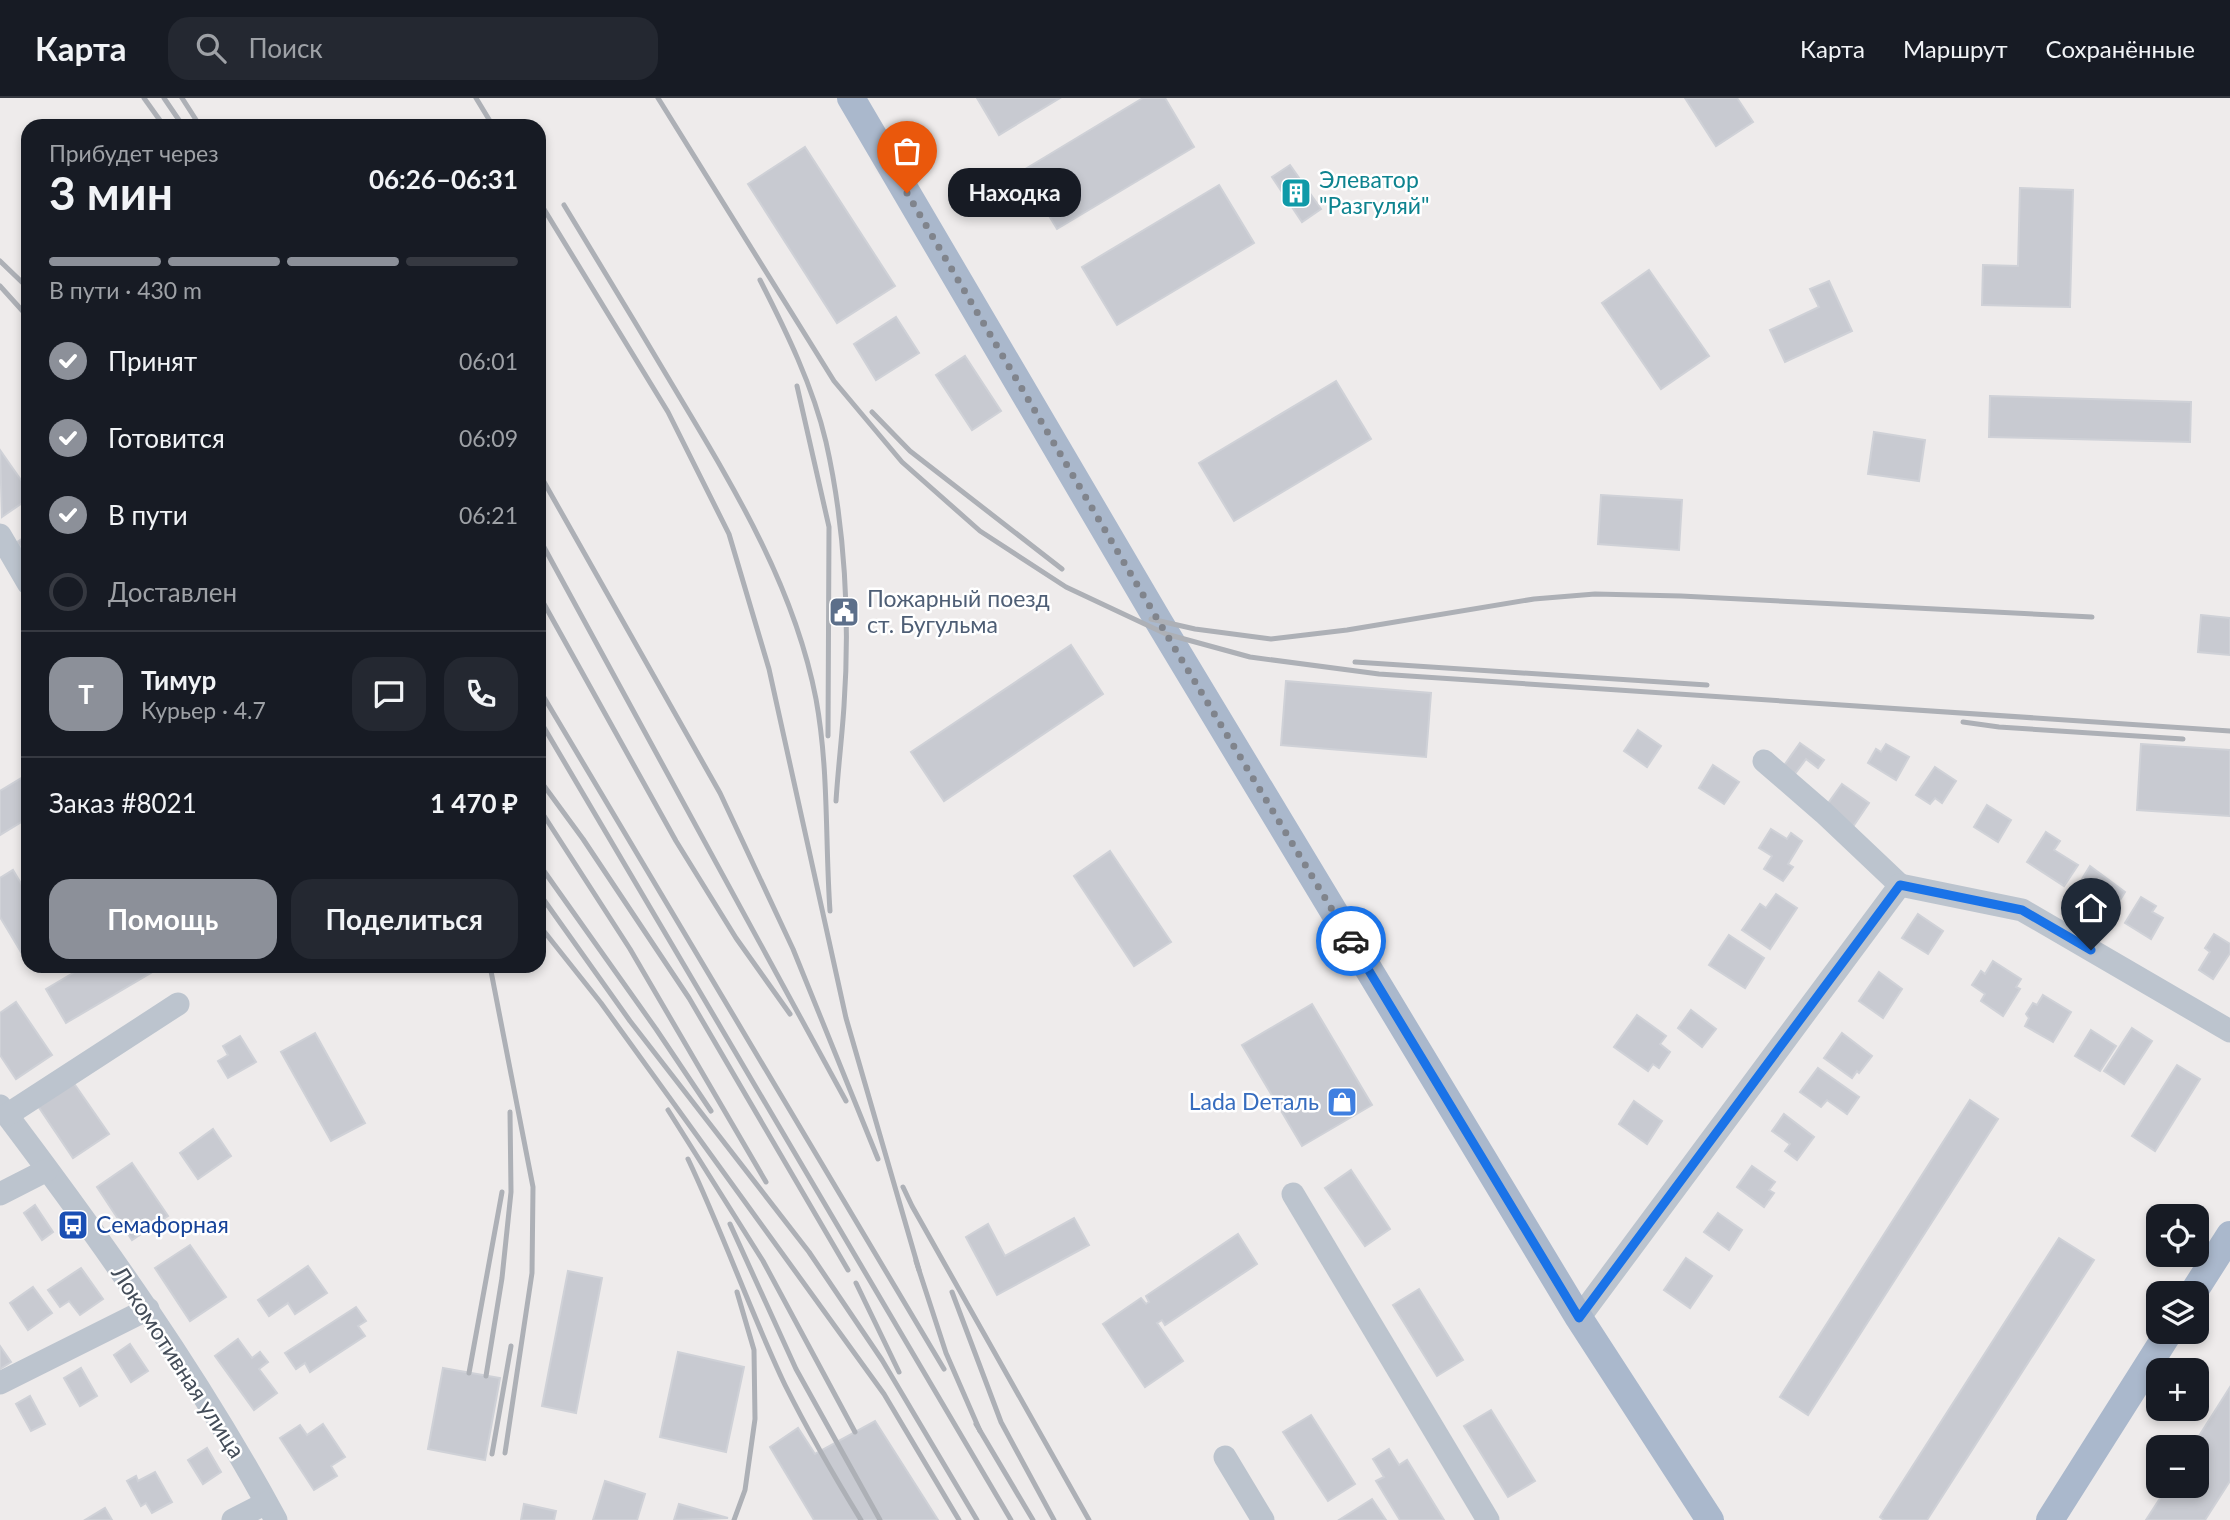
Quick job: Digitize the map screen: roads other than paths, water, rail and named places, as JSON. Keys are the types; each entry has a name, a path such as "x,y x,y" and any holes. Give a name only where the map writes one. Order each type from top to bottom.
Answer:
{"main road":[{"path":"851,98 1159,622 1579,1318 1710,1520"},
{"path":"2201,1281 2230,1235"},
{"path":"2050,1520 2161,1344"}],"street":[{"path":"0,535 21,571"},
{"path":"1764,761 1900,885 2022,910 2230,1031"},
{"path":"1579,1318 1900,885"},
{"path":"4,1111 178,1004"},
{"name":"Локомотивная улица","path":"4,1111 148,1309 207,1399 271,1511"},
{"path":"0,1194 47,1170"},
{"path":"1293,1194 1488,1520"},
{"path":"0,1383 148,1309"},
{"path":"1225,1457 1263,1520"},
{"path":"233,1520 271,1511"}],"railway":[{"path":"144,98 159,119"},
{"path":"164,98 178,119"},
{"path":"182,98 196,119"},
{"path":"476,98 489,119"},
{"path":"658,98 834,381 902,462 980,531 1066,587 1166,634 1250,657 1379,674 2230,731"},
{"path":"564,205 722,468 761,542 794,619 816,699 820,726 825,779 830,911"},
{"path":"546,212 668,412 729,534 769,669 846,1018 919,1270"},
{"path":"0,261 21,281"},
{"path":"760,280 789,339 814,400 826,442 838,507 846,607 846,673 836,801"},
{"path":"0,286 21,309"},
{"path":"797,386 829,527 828,736"},
{"path":"872,412 910,451 1062,569"},
{"path":"546,485 720,793 793,949 878,1159"},
{"path":"546,551 846,1101"},
{"path":"1151,619 1195,629 1271,639 1347,630 1534,599 1595,594 2092,617"},
{"path":"546,608 676,841 736,938 790,1014"},
{"path":"1355,662 1707,685"},
{"path":"546,701 944,1369"},
{"path":"1963,722 1999,727 2183,739"},
{"path":"546,731 1011,1520"},
{"path":"546,789 583,839 689,998 848,1270"},
{"path":"546,819 630,949 766,1182"},
{"path":"546,874 711,1111"},
{"path":"546,903 630,1021 809,1252 882,1360 977,1520"},
{"path":"546,934 601,1003 884,1394 959,1520"},
{"path":"491,973 533,1187 532,1273 505,1453"},
{"path":"668,1110 763,1261 855,1432"},
{"path":"486,1376 502,1278 511,1192 510,1112"},
{"path":"688,1159 785,1385 861,1520"},
{"path":"903,1187 1089,1520"},
{"path":"469,1373 502,1192"},
{"path":"730,1224 796,1369 880,1520"},
{"path":"916,1261 946,1353 980,1431"},
{"path":"856,1283 899,1372"},
{"path":"734,1520 745,1490 755,1419 754,1350 737,1292"},
{"path":"952,1292 1001,1422 1054,1520"},
{"path":"492,1454 511,1346"},
{"path":"976,1424 1033,1520"}],"place":[{"name":"Находка","path":"907,193"},
{"name":"Элеватор \"Разгуляй\"","path":"1296,193"},
{"name":"Пожарный поезд ст. Бугульма","path":"844,612"},
{"name":"Lada Dеталь","path":"1342,1102"},
{"name":"Семафорная","path":"73,1225"}]}
